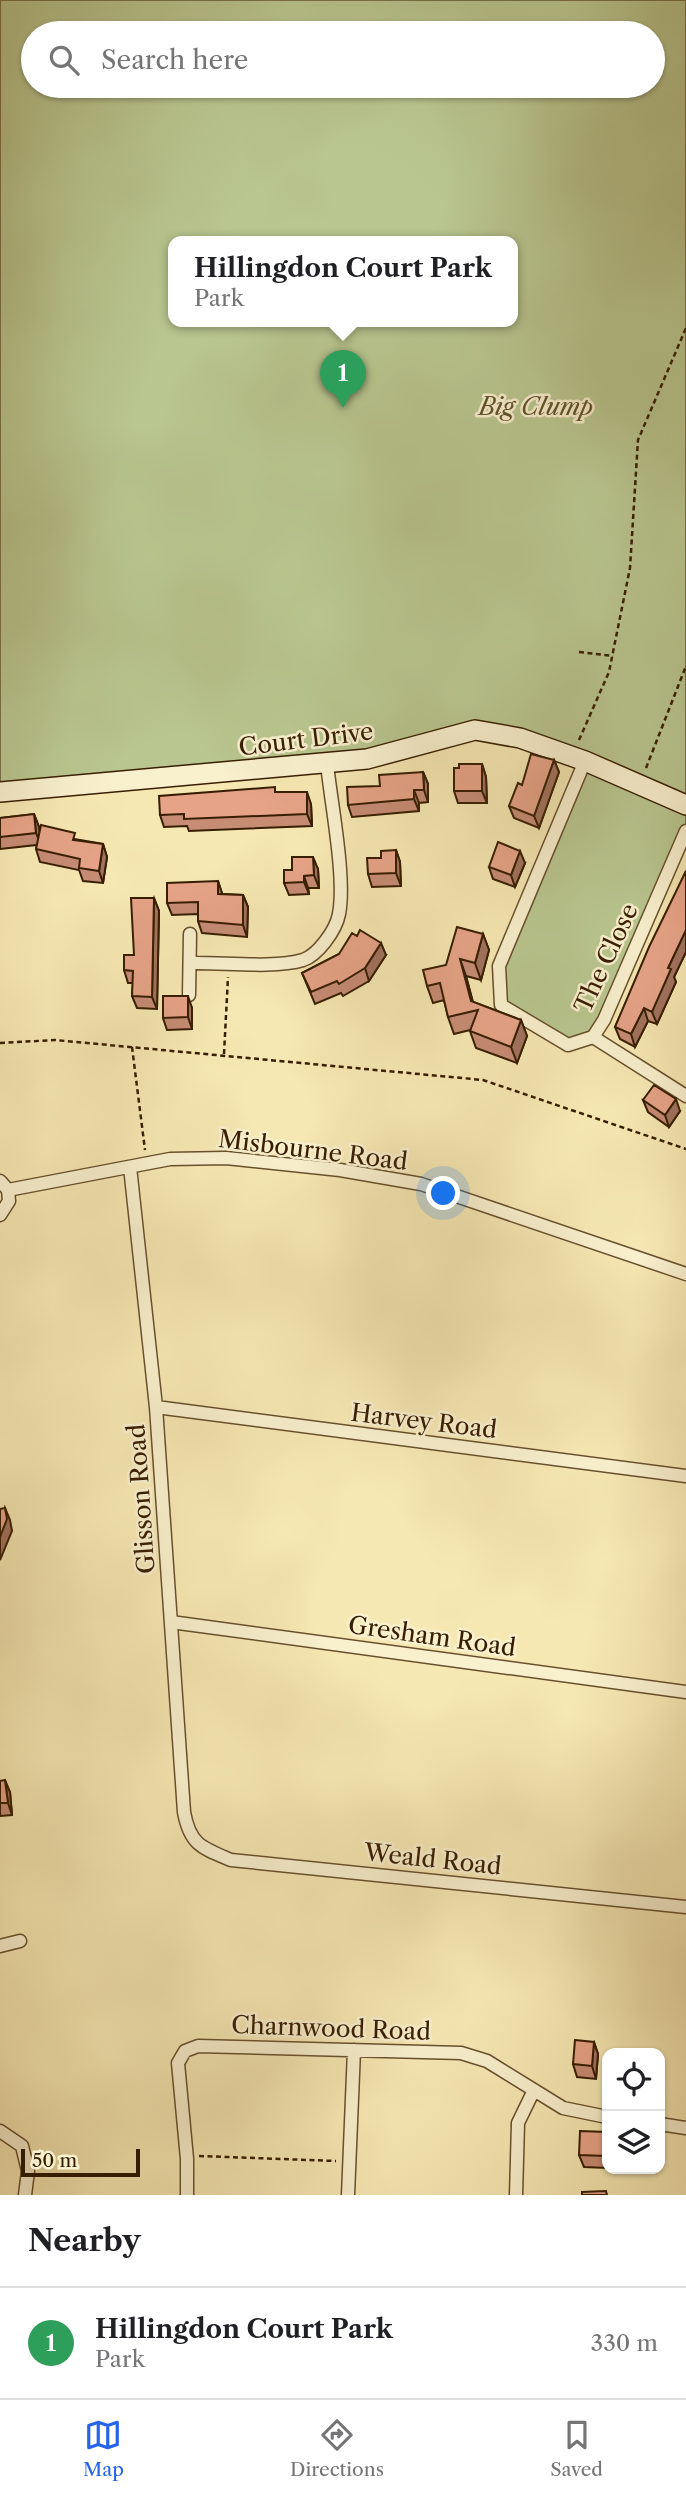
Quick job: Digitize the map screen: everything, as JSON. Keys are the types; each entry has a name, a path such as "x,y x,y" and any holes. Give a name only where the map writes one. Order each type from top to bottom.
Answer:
{"street":[{"name":"Court Drive","path":"0,792 367,759 475,730 520,738 579,758 686,805"},
{"name":"The Close","path":"579,758 499,965 501,1005 568,1045 593,1037 604,1020 686,831"},
{"path":"190,963 304,960 323,944 339,916 340,883 327,764"},
{"path":"189,995 190,934"},
{"path":"593,1037 686,1096"},
{"name":"Misbourne Road","path":"4,1186 170,1159 226,1158 341,1170 421,1184 686,1274"},
{"name":"Glisson Road","path":"130,1167 156,1407 187,1829"},
{"path":"0,1215 7,1207 4,1186"},
{"name":"Harvey Road","path":"156,1407 686,1476"},
{"name":"Gresham Road","path":"172,1622 686,1692"},
{"name":"Weald Road","path":"187,1829 198,1846 230,1860 686,1907"},
{"path":"0,1946 20,1941"},
{"name":"Charnwood Road","path":"187,2195 187,2159 178,2063 185,2051 198,2046 461,2053 487,2061 563,2108 602,2116"},
{"path":"348,2195 354,2050"},
{"path":"516,2195 518,2123 534,2090"},
{"path":"665,2125 686,2128"},
{"path":"0,2131 22,2146 27,2171 25,2195"}],"path":[{"path":"579,758 610,672 628,574 639,440 686,328"},
{"path":"622,573 628,574"},
{"path":"579,652 613,656"},
{"path":"640,785 686,666"},
{"path":"224,1054 229,962"},
{"path":"0,1043 55,1040 483,1080 686,1149"},
{"path":"132,1046 148,1163"},
{"path":"187,2159 194,2156 304,2159 349,2164"}],"green space":[{"name":"Big Clump","path":"0,0 686,0 686,831 593,1037 568,1045 501,1005 499,966 585,761 497,733 397,751 0,792"}],"building":[{"path":"531,754 554,760 534,816 509,806 518,783 522,785"},
{"path":"459,764 482,764 482,791 454,791 454,768 459,768"},
{"path":"423,772 424,790 414,790 414,799 348,805 347,787 380,786 379,775"},
{"path":"275,787 275,792 307,792 307,814 184,819 184,814 160,815 159,796"},
{"path":"34,814 36,833 0,837 0,818"},
{"path":"41,825 75,833 73,840 103,844 99,871 79,868 80,859 36,849"},
{"path":"498,842 520,851 511,875 489,867"},
{"path":"396,850 396,873 368,874 367,858 381,858 381,851"},
{"path":"292,857 313,857 314,875 304,876 304,882 284,883 284,870 292,870"},
{"path":"686,871 686,930 652,1012 644,1008 631,1034 615,1027 649,947"},
{"path":"218,881 218,894 243,895 243,925 198,921 198,902 167,903 167,883"},
{"path":"131,898 154,898 152,997 132,996 133,971 124,970 124,955 134,955"},
{"path":"457,927 483,934 475,963 460,959 471,1001 521,1020 511,1047 470,1031 478,1010 448,1017 440,983 427,986 423,970 446,965"},
{"path":"360,930 381,943 365,968 339,984 337,981 311,992 302,973 339,954 352,933 357,936"},
{"path":"163,996 188,996 188,1017 163,1018"},
{"path":"654,1085 676,1099 665,1115 643,1100"},
{"path":"5,1508 7,1519 0,1537 0,1509"},
{"path":"5,1780 8,1803 0,1803 0,1781"},
{"path":"575,2040 594,2042 592,2066 573,2064"},
{"path":"580,2131 602,2132 602,2156 579,2155"},
{"path":"606,2191 607,2195 582,2195 582,2192"}],"place":[{"name":"Hillingdon Court Park","path":"343,408"}]}
